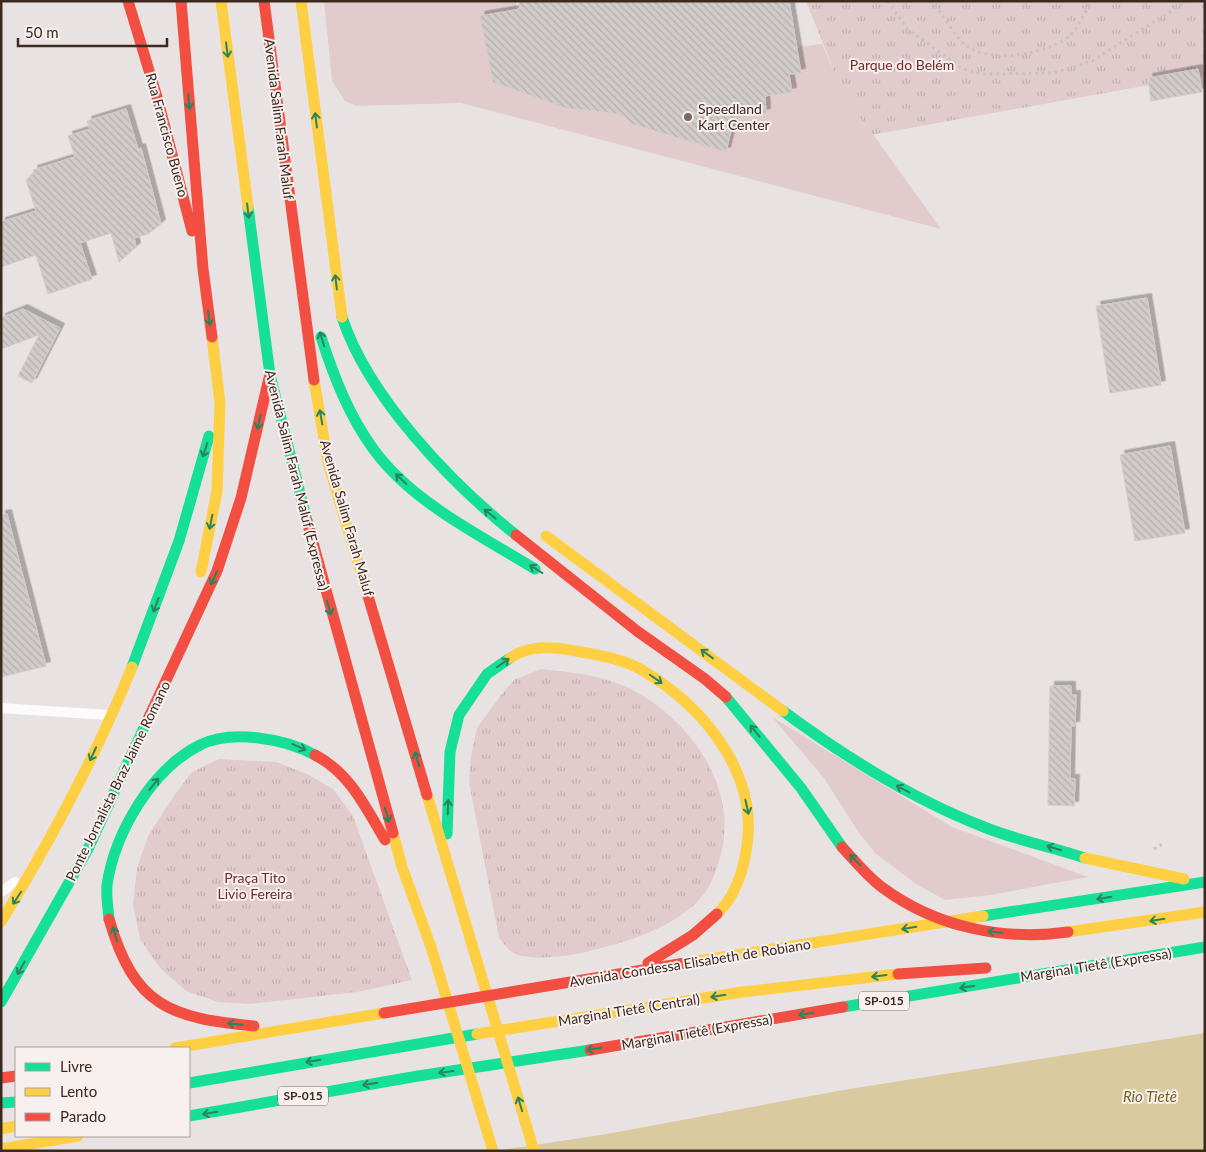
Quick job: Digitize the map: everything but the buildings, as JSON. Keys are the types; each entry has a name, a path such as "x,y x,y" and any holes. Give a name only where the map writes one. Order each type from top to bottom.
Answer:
{"main road":[{"name":"Rua Francisco Bueno","path":"128,1 157,96 202,269"},
{"path":"181,1 202,269 220,403 217,491 188,637"},
{"name":"Avenida Salim Farah Maluf (Expressa)","path":"221,1 270,374 326,596 402,867 431,947 493,1151"},
{"name":"Avenida Salim Farah Maluf","path":"264,1 308,344 328,463 534,1151"},
{"path":"301,1 340,310 348,335 384,399 476,503 637,631 705,679 734,706 801,788 839,844 881,887 916,910 956,925 1001,933 1051,934 1205,912"},
{"path":"298,259 332,370 350,410 371,446 401,480 453,518 637,631"},
{"path":"188,637 217,571 240,498 270,374"},
{"path":"1,922 34,868 91,758 152,617 180,539 194,484 220,403"},
{"path":"428,449 476,483"},
{"path":"538,530 822,740 901,788 984,827 1107,864 1204,882"},
{"name":"Ponte Jornalista Braz Jaime Romano","path":"1,1002 88,849 188,637"},
{"path":"446,856 450,752 459,715 487,674 514,655 548,646 603,656 641,669 691,705 721,742 740,775 749,816 748,845 740,880 721,910 674,949 631,971"},
{"path":"283,1030 199,1020 168,1008 150,994 132,974 120,950 110,918 107,887 113,858 142,801 167,768 201,744 232,738 277,738 312,753 349,783 402,867"},
{"path":"30,926 88,849"},
{"name":"Avenida Condessa Elisabeth de Robiano","path":"181,1047 631,971 1204,882"},
{"name":"Marginal Tietê (Expressa)","path":"190,1116 418,1076 563,1054 1205,947"},
{"name":"Marginal Tietê (Central)","path":"191,1084 413,1044 742,992 919,972 983,968 1067,970"},
{"path":"1,1078 15,1076"},
{"path":"1,1103 15,1102"},
{"path":"1,1129 15,1126"},
{"path":"1,1148 72,1137"}],"lane":[{"path":"1,708 110,715"},
{"path":"1,892 34,868"}],"path":[{"path":"888,1 907,29 964,69 982,74 1053,73 1092,61 1187,1"},
{"path":"930,1 942,11 963,43 976,51 1006,56 1039,51 1069,37 1091,1"}],"green space":[{"name":"Speedland Kart Center","path":"324,1 516,1 517,10 789,74 800,72 797,47 822,44 841,87 852,105 941,229 461,103 356,106 345,101 332,81"},
{"name":"Parque do Belém","path":"806,1 1205,1 1205,75 871,135 840,86"},
{"path":"541,669 563,671 608,680 629,688 652,701 672,718 691,738 706,760 717,784 723,809 724,835 719,861 709,885 693,906 669,923 642,935 579,954 528,957 512,952 499,938 469,782 471,756 477,728 514,680"},
{"path":"772,717 952,827 1088,877 991,895 945,900 916,884 875,853 859,833 824,778"},
{"name":"Praça Tito Livio Fereira","path":"219,759 276,762 307,774 333,789 353,816 412,980 357,992 249,1004 218,1002 186,991 160,968 140,939 133,905 137,868 148,836 176,793 192,772"}],"water":[{"name":"Rio Tietê","path":"1205,1033 1205,1151 495,1151 607,1134 843,1090"}],"traffic: fast":[{"path":"248,207 270,375 307,521"},
{"path":"342,317 354,347 371,378 414,436 465,490 516,535"},
{"path":"321,337 331,367 357,424 374,450 390,469 408,486 448,517 535,569"},
{"path":"132,667 179,541 209,436"},
{"path":"447,834 450,752 459,715 487,674 510,658"},
{"path":"726,697 801,788 842,847"},
{"path":"783,711 855,761 931,804 996,832 1085,858"},
{"path":"1,1002 88,849 149,717"},
{"path":"109,919 107,885 111,865 127,824 138,804 152,786 166,770 183,756 200,745 213,740 243,737 289,744 315,755"},
{"path":"983,916 1205,882"},
{"path":"843,1007 1205,947"},
{"path":"190,1083 477,1034"},
{"path":"190,1116 418,1076 590,1050"},
{"path":"1,1103 15,1102"}],"traffic: slow":[{"path":"221,1 248,207"},
{"path":"301,1 342,317"},
{"path":"201,572 217,491 220,403 212,337"},
{"path":"314,380 328,463 368,596"},
{"path":"546,536 783,711"},
{"path":"510,658 526,650 551,648 593,654 627,663 642,670 666,686 688,704 707,725 724,748 737,773 746,800 748,828 745,857 739,880 728,902 717,914"},
{"path":"1,922 72,797 132,667"},
{"path":"427,795 534,1151"},
{"path":"393,833 402,867 431,947 493,1151"},
{"path":"1085,858 1184,879"},
{"path":"1068,932 1205,912"},
{"path":"691,962 983,916"},
{"path":"477,1034 742,992 898,974"},
{"path":"181,1047 384,1013"},
{"path":"1,1129 15,1126"},
{"path":"1,1149 72,1137"}],"traffic: jam":[{"path":"128,1 157,97 192,231"},
{"path":"181,1 203,269 212,337"},
{"path":"264,1 314,380"},
{"path":"149,717 217,571 241,498 269,378"},
{"path":"307,521 393,833"},
{"path":"516,535 637,631 705,679 726,697"},
{"path":"368,596 427,795"},
{"path":"315,755 338,771 348,781 385,840"},
{"path":"842,847 883,888 925,913 971,928 995,932 1019,934 1068,932"},
{"path":"648,963 693,935 717,914"},
{"path":"109,919 119,948 130,971 144,989 159,1002 178,1012 199,1018 254,1026"},
{"path":"384,1013 691,962"},
{"path":"898,974 986,968"},
{"path":"590,1050 843,1007"},
{"path":"1,1078 15,1076"}],"place":[{"name":"Speedland Kart Center","path":"688,117"}]}
